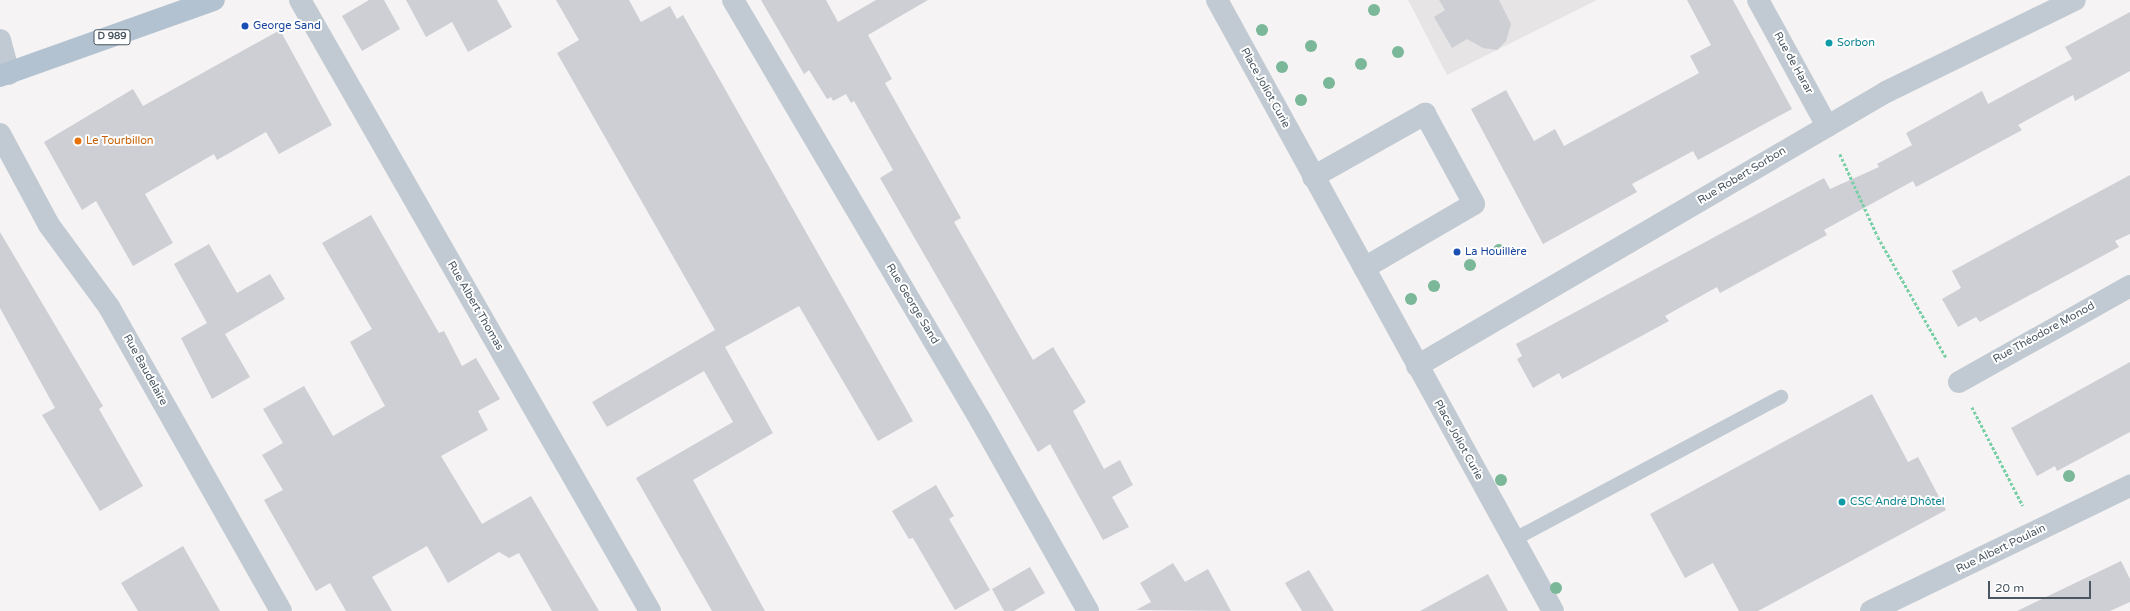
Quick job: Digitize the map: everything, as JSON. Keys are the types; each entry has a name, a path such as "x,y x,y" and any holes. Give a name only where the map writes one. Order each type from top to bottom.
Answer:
{"main road":[{"name":"D 989","path":"5,75 214,0"}],"street":[{"name":"Rue Albert Thomas","path":"300,0 650,611"},
{"name":"Rue George Sand","path":"732,0 981,421 1088,611"},
{"name":"Place Joliot Curie","path":"1217,0 1553,611"},
{"name":"Rue de Harar","path":"1758,0 1827,126"},
{"name":"Rue Robert Sorbon","path":"1417,366 1827,126 1953,58 2075,0"},
{"path":"0,40 5,75"},
{"path":"1313,177 1425,114 1474,204 1364,268"},
{"name":"Rue Baudelaire","path":"0,134 49,225 109,307 281,611"},
{"name":"Rue Théodore Monod","path":"1960,382 2130,286"},
{"name":"Rue Albert Poulain","path":"1871,611 2130,486"}],"lane":[{"path":"1513,540 1781,397"}],"path":[{"path":"1827,126 1878,237 1960,382"},
{"path":"1971,404 2036,532"}],"shaded area":[{"path":"1408,0 1597,0 1447,75"}],"building":[{"path":"369,0 384,0 400,29 362,51 342,16"},
{"path":"406,0 497,0 512,27 468,52 452,22 426,37"},
{"path":"556,0 629,0 641,22 670,6 677,19 683,15 913,421 878,441 799,306 725,347 773,433 693,480 765,611 712,611 636,478 733,422 704,371 607,427 592,402 715,330 557,53 579,40"},
{"path":"761,0 826,0 838,22 876,0 928,0 868,35 892,79 885,83 961,218 954,222 1033,360 1053,347 1086,402 1073,411 1104,469 1120,460 1133,485 1112,497 1129,527 1103,540 1050,444 1038,452 880,178 893,170 854,101 851,103 846,94 833,101 831,97 827,99 809,70 804,74"},
{"path":"1439,0 1499,0 1511,24 1506,41 1497,50 1483,48 1467,39 1452,48 1434,17 1445,10"},
{"path":"1687,0 1733,0 1792,109 1698,160 1693,151 1632,184 1637,192 1543,244 1471,109 1506,90 1534,141 1555,129 1564,146 1699,73 1690,56 1711,45"},
{"path":"2130,12 2130,71 2075,101 2073,95 2018,125 2022,130 1916,187 1913,181 1824,230 1827,235 1720,293 1717,287 1665,316 1669,321 1562,379 1559,373 1533,388 1517,359 1522,356 1516,344 1824,178 1830,189 1879,167 1877,164 1912,145 1906,133 1982,91 1988,104 2072,59 2065,47"},
{"path":"280,30 332,125 279,154 266,132 217,160 214,154 145,194 173,243 133,266 96,201 82,210 44,142 133,89 143,106"},
{"path":"2130,175 2130,234 2115,241 2119,247 1980,322 1976,317 1958,327 1942,299 1961,288 1952,271"},
{"path":"371,215 439,333 444,331 462,366 476,358 500,399 478,411 488,430 441,456 482,524 531,496 599,611 552,611 519,553 509,558 499,552 448,583 427,546 372,577 392,611 346,611 330,583 316,591 264,500 283,490 262,455 283,443 263,409 304,386 333,436 385,406 350,342 372,329 322,243"},
{"path":"0,232 103,406 99,409 143,486 100,511 42,415 55,408 0,308"},
{"path":"209,244 237,293 270,274 285,299 225,334 250,377 212,399 181,338 207,323 174,264"},
{"path":"2130,362 2130,432 2057,471 2055,466 2037,476 2011,428"},
{"name":"CSC André Dhôtel","path":"1872,394 1908,462 1918,457 1946,510 1758,611 1739,611 1713,563 1685,578 1650,514"},
{"path":"936,485 954,516 949,519 990,590 955,610 913,538 909,539 892,511"},
{"path":"183,546 220,611 138,611 121,583"},
{"path":"2121,561 2130,579 2130,602 2110,611 2017,611"},
{"path":"1173,563 1185,582 1208,569 1231,611 1136,610 1151,602 1140,583"},
{"path":"1030,567 1045,593 1014,611 1004,611 992,589"},
{"path":"1309,570 1334,611 1302,611 1285,583"},
{"path":"1488,574 1508,611 1420,611"}],"place":[{"name":"George Sand","path":"245,26"},
{"name":"Sorbon","path":"1829,43"},
{"name":"Le Tourbillon","path":"78,141"},
{"name":"La Houillère","path":"1457,252"},
{"name":"CSC André Dhôtel","path":"1842,502"}]}
